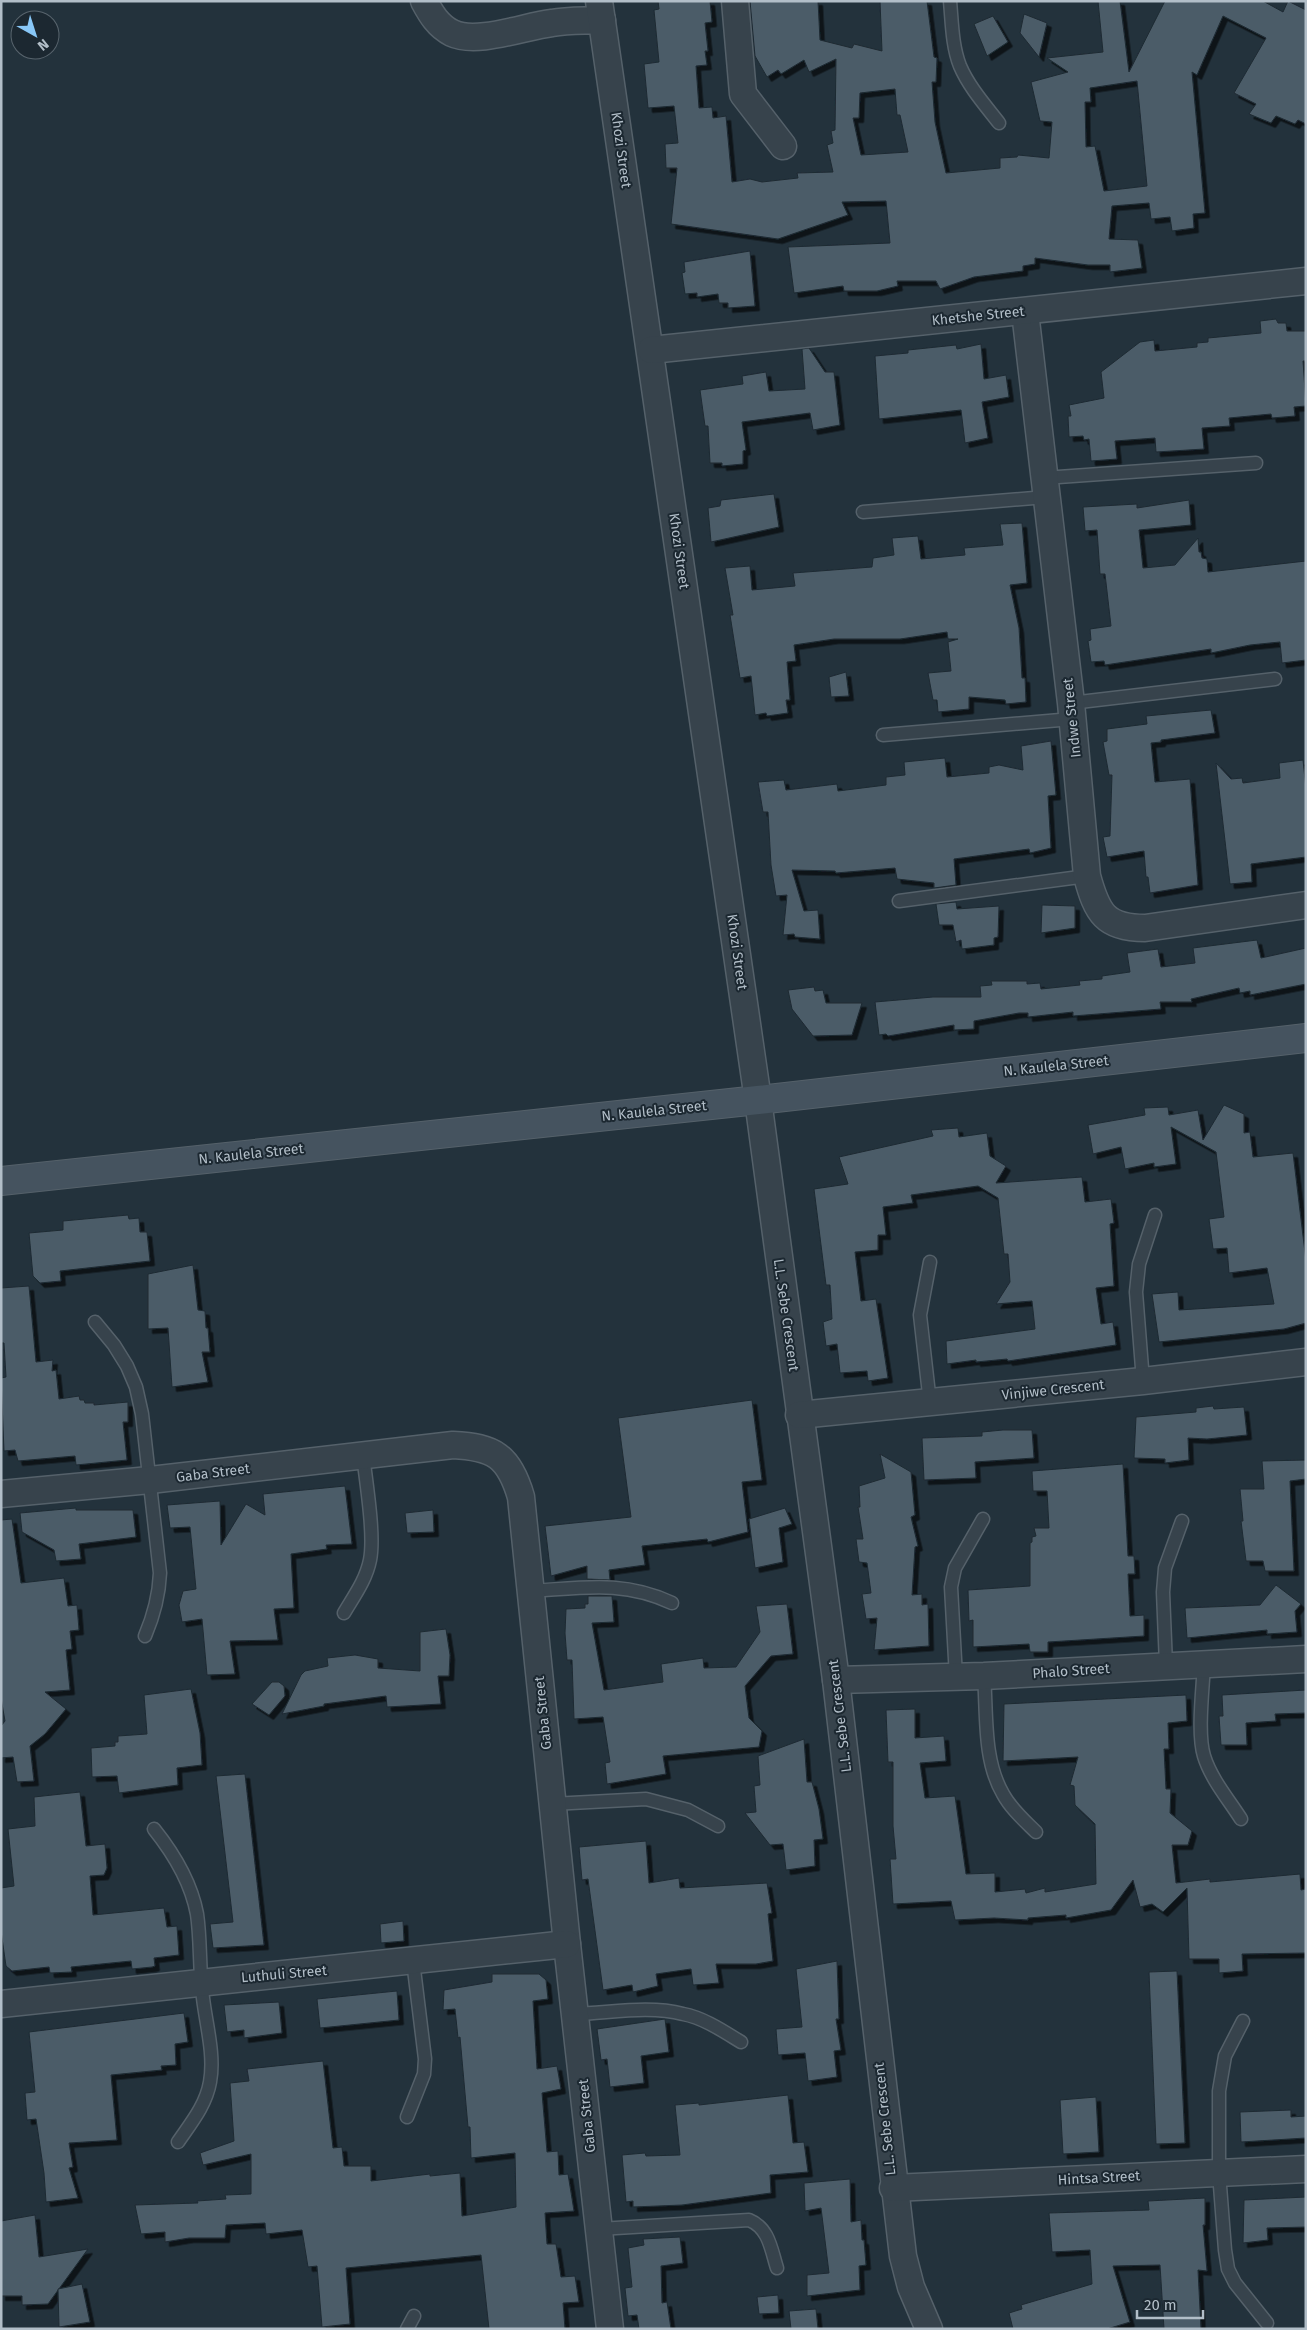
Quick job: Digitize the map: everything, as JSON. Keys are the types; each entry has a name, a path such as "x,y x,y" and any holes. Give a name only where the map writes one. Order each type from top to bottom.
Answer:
{"street":[{"path":"424,1 435,20 452,32 465,36 484,35 551,12 601,10"},
{"path":"735,1 743,94 783,146"},
{"name":"Khozi Street","path":"601,10 758,1100"},
{"name":"Khetshe Street","path":"650,350 1306,281"},
{"name":"Indwe Street","path":"1025,312 1072,711 1087,876 1093,899 1102,915 1114,924 1128,928 1145,928 1306,905"},
{"name":"N. Kaulela Street","path":"1,1181 758,1100 1306,1038"},
{"name":"L.L. Sebe Crescent","path":"758,1100 836,1680 893,2188 903,2256 911,2287 929,2329"},
{"name":"Vinjiwe Crescent","path":"799,1415 1143,1381 1306,1362"},
{"name":"Gaba Street","path":"1,1494 150,1480 453,1444 487,1449 499,1456 510,1467 520,1497 531,1591 566,1944 610,2329"},
{"name":"Phalo Street","path":"836,1680 984,1676 1306,1659"},
{"name":"Luthuli Street","path":"1,2004 566,1944"},
{"name":"Hintsa Street","path":"893,2188 1306,2169"}],"lane":[{"path":"950,1 954,43 960,64 967,80 999,123"},
{"path":"863,512 1256,463"},
{"path":"883,735 1072,711 1275,679"},
{"path":"899,901 935,894 1087,876"},
{"path":"1143,1381 1136,1292 1139,1264 1155,1215"},
{"path":"930,1262 920,1314 930,1403"},
{"path":"94,1322 114,1345 127,1366 136,1387 142,1414 160,1573 155,1612 145,1636"},
{"path":"344,1612 365,1577 370,1559 371,1540 363,1455"},
{"path":"956,1677 951,1587 955,1568 982,1520"},
{"path":"1166,1665 1163,1608 1165,1568 1182,1521"},
{"path":"531,1591 615,1587 651,1593 672,1603"},
{"path":"1204,1663 1202,1739 1204,1756 1211,1771 1241,1819"},
{"path":"984,1676 990,1761 995,1778 1003,1796 1036,1832"},
{"path":"552,1804 646,1799 688,1810 718,1826"},
{"path":"154,1829 168,1847 192,1892 199,1936 200,1982 210,2058 210,2080 206,2098 178,2142"},
{"path":"408,2117 424,2074 425,2059 413,1961"},
{"path":"575,2014 664,2010 684,2014 706,2022 741,2042"},
{"path":"1242,2021 1225,2056 1221,2072 1219,2091 1219,2173 1228,2269 1245,2298 1267,2323"},
{"path":"600,2229 749,2220 757,2223 765,2231 777,2268"},
{"path":"407,2329 414,2316"}],"building":[{"path":"658,1 710,1 712,22 705,23 708,51 705,51 707,65 696,66 699,108 712,107 713,118 726,116 732,182 750,179 762,182 798,178 797,173 833,172 827,145 833,143 831,131 835,130 836,59 809,72 804,60 781,74 778,70 767,77 755,56 750,1 818,1 820,40 852,48 854,44 882,51 880,1 927,1 934,57 937,58 936,82 932,82 935,122 946,173 1000,168 1000,158 1017,157 1018,155 1049,158 1052,122 1040,121 1031,82 1068,72 1047,58 1103,52 1098,1 1120,1 1129,72 1165,1 1263,1 1283,12 1288,1 1306,10 1306,124 1298,120 1295,124 1276,116 1271,123 1249,114 1256,104 1234,93 1266,38 1223,16 1197,75 1192,72 1205,213 1193,214 1194,228 1172,231 1170,217 1151,219 1149,203 1112,206 1109,239 1138,240 1142,268 1110,272 1110,265 1088,265 1035,258 1035,264 1023,266 1023,271 974,277 940,289 936,281 897,281 898,286 877,291 844,291 843,286 794,293 788,247 890,243 886,201 842,202 848,215 778,239 671,224 677,168 666,168 665,144 678,143 674,106 648,108 644,64 659,62 654,10 659,9","holes":["1137,81 1147,186 1104,191 1095,146 1086,147 1085,102 1091,102 1090,88","895,89 897,115 900,115 908,152 861,155 853,118 859,118 860,93"]},
{"path":"1024,14 1047,23 1039,57 1020,33"},
{"path":"993,16 1008,42 987,56 974,24"},
{"path":"750,251 755,306 728,308 728,303 719,303 718,294 697,297 697,293 685,294 682,273 685,272 684,262"},
{"path":"1276,319 1278,323 1286,323 1287,331 1306,331 1306,361 1303,361 1306,406 1294,407 1295,416 1272,418 1271,414 1229,418 1230,426 1202,428 1204,449 1156,452 1155,438 1115,441 1117,459 1091,461 1089,439 1084,440 1083,436 1069,437 1068,416 1071,416 1069,405 1104,398 1101,372 1140,342 1154,340 1155,351 1197,347 1197,343 1208,342 1208,338 1261,333 1260,321"},
{"path":"981,344 984,379 1006,375 1009,397 982,402 988,438 965,443 961,410 879,419 875,356 908,353 908,350 956,345 957,349"},
{"path":"809,348 825,372 834,372 840,425 813,430 810,413 742,422 746,450 743,451 743,464 722,466 722,463 710,463 708,426 705,426 700,390 743,384 742,376 766,372 769,391 805,389 802,349"},
{"path":"774,494 779,527 711,542 708,508 720,506 721,500"},
{"path":"1189,500 1191,525 1139,530 1143,568 1175,565 1198,538 1199,552 1201,552 1202,558 1207,559 1208,572 1306,561 1306,660 1282,663 1280,642 1250,645 1211,653 1211,649 1105,665 1104,661 1091,662 1088,641 1091,640 1090,629 1111,626 1105,574 1100,574 1097,530 1085,531 1083,507 1137,504 1137,508"},
{"path":"1022,523 1027,583 1010,585 1019,628 1022,678 1025,678 1026,702 1006,704 1005,700 969,697 969,709 938,712 937,700 933,700 928,673 951,671 948,642 958,639 948,639 947,632 900,639 834,639 794,645 796,661 787,662 790,700 786,700 788,713 767,716 766,713 755,715 751,676 740,678 730,615 733,615 725,568 750,566 752,590 795,586 793,573 872,567 873,558 894,555 892,538 918,536 921,559 965,555 964,548 1003,545 1000,524"},
{"path":"846,672 849,696 831,697 829,677"},
{"path":"1211,710 1215,733 1151,743 1155,782 1190,779 1198,885 1150,893 1148,877 1146,877 1144,851 1107,857 1103,837 1110,836 1112,775 1109,775 1103,742 1107,741 1107,729 1147,724 1146,716"},
{"path":"1051,741 1056,795 1048,796 1051,848 1030,853 1029,849 954,859 956,885 934,888 934,883 897,879 895,868 836,873 835,871 792,870 804,911 818,910 820,939 795,937 794,934 783,935 787,895 776,896 771,865 768,812 763,812 758,782 784,780 786,790 837,784 838,791 886,785 886,777 905,775 904,762 945,758 947,777 989,773 989,767 999,765 1023,770 1021,746"},
{"path":"1303,760 1306,789 1306,857 1251,864 1252,882 1230,884 1216,763 1231,779 1242,778 1243,783 1280,778 1279,763"},
{"path":"956,902 957,909 999,906 998,937 994,938 994,945 962,949 961,940 956,942 953,925 939,925 936,904"},
{"path":"1042,905 1075,906 1075,928 1041,933"},
{"path":"1257,940 1261,958 1306,948 1306,984 1250,995 1250,991 1240,993 1239,988 1191,999 1192,1002 1160,1002 1161,1009 1073,1016 1073,1012 1028,1017 1028,1013 1019,1013 974,1021 974,1029 954,1030 954,1025 888,1036 886,1034 879,1035 875,1002 933,997 981,997 980,986 992,985 991,981 1027,981 1027,984 1040,983 1041,989 1080,985 1079,981 1102,979 1102,976 1130,972 1127,953 1158,949 1161,967 1195,963 1193,948"},
{"path":"814,987 815,991 823,990 826,1003 862,1003 852,1035 813,1036 792,1009 788,990"},
{"path":"1224,1105 1244,1114 1244,1133 1250,1132 1253,1157 1293,1153 1306,1261 1306,1323 1284,1329 1159,1342 1152,1294 1178,1292 1179,1310 1274,1304 1267,1268 1229,1273 1227,1248 1213,1249 1209,1219 1224,1217 1216,1152 1171,1127 1176,1164 1154,1167 1154,1163 1125,1169 1121,1147 1093,1154 1088,1125 1145,1115 1144,1108 1168,1107 1169,1115 1198,1110 1203,1140"},
{"path":"958,1128 959,1137 987,1133 990,1156 1006,1166 996,1183 1082,1177 1085,1202 1111,1199 1114,1223 1110,1224 1114,1286 1096,1288 1101,1324 1113,1322 1116,1345 1008,1361 1007,1359 976,1362 976,1360 947,1364 946,1341 1035,1329 1032,1301 996,1304 1010,1282 1008,1254 1004,1254 998,1198 978,1186 911,1195 913,1203 883,1207 886,1235 878,1235 878,1250 855,1252 861,1301 876,1299 888,1378 868,1381 867,1371 840,1373 837,1344 826,1346 823,1322 832,1319 830,1285 826,1285 814,1189 848,1184 839,1157 933,1136 931,1130"},
{"path":"128,1215 129,1219 139,1218 140,1232 147,1232 150,1261 60,1271 61,1281 40,1283 33,1276 29,1233 63,1230 63,1221"},
{"path":"193,1265 198,1310 205,1311 206,1328 208,1328 210,1352 202,1352 208,1382 172,1387 168,1328 148,1329 148,1274"},
{"path":"29,1286 36,1362 53,1360 52,1371 56,1370 59,1399 79,1396 80,1400 84,1400 85,1403 94,1403 94,1405 128,1402 128,1422 123,1422 127,1460 76,1465 75,1456 18,1461 15,1450 4,1451 1,1378 6,1377 4,1343 1,1343 1,1288"},
{"path":"752,1400 762,1480 742,1482 748,1532 708,1542 707,1539 642,1546 645,1565 609,1570 610,1580 587,1579 587,1566 551,1576 545,1526 631,1517 618,1418"},
{"path":"1213,1406 1214,1409 1244,1407 1247,1435 1207,1439 1188,1438 1189,1460 1165,1463 1165,1459 1134,1458 1136,1417 1196,1412 1196,1408"},
{"path":"1032,1430 1034,1458 975,1462 976,1478 924,1480 922,1438 982,1436 982,1432"},
{"path":"880,1454 911,1472 915,1515 911,1517 918,1546 915,1547 912,1595 922,1594 922,1605 928,1604 929,1646 874,1650 877,1618 866,1619 862,1594 871,1593 867,1563 859,1562 856,1539 863,1539 858,1507 860,1507 859,1486 885,1478"},
{"path":"1306,1460 1306,1479 1290,1481 1294,1571 1265,1571 1263,1561 1246,1561 1241,1521 1243,1521 1240,1489 1264,1489 1262,1461"},
{"path":"1123,1464 1128,1556 1134,1556 1135,1574 1128,1574 1130,1616 1144,1615 1144,1636 1048,1642 1048,1652 1030,1652 1029,1644 973,1647 973,1620 969,1621 968,1590 1030,1586 1030,1543 1032,1542 1032,1537 1036,1536 1034,1528 1049,1528 1047,1491 1033,1491 1032,1471"},
{"path":"345,1486 352,1544 326,1545 327,1549 291,1554 294,1608 274,1609 278,1640 230,1641 235,1674 207,1675 202,1619 182,1622 179,1605 183,1591 196,1589 190,1527 170,1528 167,1505 220,1501 221,1545 246,1504 265,1515 263,1494"},
{"path":"76,1508 76,1510 133,1510 136,1537 79,1544 81,1559 56,1561 54,1550 22,1532 20,1513"},
{"path":"785,1508 792,1524 779,1528 783,1562 755,1568 749,1519"},
{"path":"433,1510 434,1532 407,1533 405,1513"},
{"path":"12,1519 21,1583 64,1578 68,1606 77,1605 79,1630 70,1631 72,1649 66,1650 70,1690 45,1692 66,1709 45,1734 30,1746 34,1781 17,1782 13,1757 1,1758 1,1726 5,1721 1,1698 1,1520"},
{"path":"1276,1585 1301,1604 1295,1611 1297,1632 1267,1634 1267,1630 1187,1638 1185,1608 1260,1605"},
{"path":"588,1596 612,1596 614,1622 592,1623 604,1690 663,1682 661,1664 703,1658 704,1668 736,1667 760,1632 756,1606 787,1604 793,1654 771,1656 745,1686 749,1718 762,1731 759,1747 663,1756 666,1774 607,1784 605,1763 610,1762 603,1717 574,1719 572,1660 567,1660 566,1609 585,1608 585,1604 588,1604"},
{"path":"446,1629 450,1655 449,1676 438,1676 441,1704 387,1707 386,1696 324,1704 324,1706 282,1714 301,1675 305,1671 328,1666 327,1658 355,1655 378,1659 378,1668 420,1671 420,1632"},
{"path":"272,1682 279,1682 284,1686 285,1696 269,1715 252,1704"},
{"path":"191,1689 200,1733 202,1765 177,1768 178,1785 119,1793 117,1776 92,1777 91,1748 115,1746 115,1742 118,1742 118,1736 147,1734 144,1695"},
{"path":"1306,1690 1306,1713 1275,1714 1276,1721 1246,1723 1247,1745 1221,1745 1219,1716 1223,1716 1222,1695"},
{"path":"1186,1695 1187,1721 1168,1723 1169,1749 1164,1749 1166,1789 1171,1789 1170,1813 1192,1831 1188,1845 1172,1845 1176,1883 1210,1879 1210,1882 1300,1874 1301,1890 1306,1889 1306,1953 1242,1954 1243,1971 1219,1973 1219,1959 1189,1959 1187,1888 1163,1912 1152,1904 1140,1907 1133,1880 1111,1910 1066,1918 1066,1915 1028,1918 1028,1920 994,1918 955,1920 951,1901 893,1904 890,1859 896,1859 893,1826 893,1762 888,1762 886,1710 915,1709 915,1738 944,1736 946,1761 920,1763 925,1798 955,1796 966,1874 995,1873 995,1892 1025,1889 1026,1893 1045,1888 1045,1892 1096,1884 1095,1824 1075,1805 1074,1786 1070,1785 1078,1757 1003,1761 1004,1704"},
{"path":"804,1739 807,1782 812,1782 819,1809 823,1839 814,1840 815,1866 786,1870 783,1844 770,1845 745,1813 756,1812 754,1786 760,1785 758,1756"},
{"path":"245,1774 264,1945 213,1948 210,1924 233,1922 216,1776"},
{"path":"80,1792 86,1846 105,1844 107,1868 104,1875 90,1876 93,1915 164,1908 167,1927 177,1926 179,1955 154,1958 155,1966 132,1969 131,1961 71,1967 72,1972 50,1973 49,1967 12,1971 6,1966 1,1931 1,1888 14,1886 8,1829 35,1826 34,1797"},
{"path":"646,1841 649,1883 679,1878 680,1888 767,1883 772,1913 768,1914 773,1961 756,1964 716,1964 719,1983 693,1985 691,1969 656,1974 658,1986 633,1992 632,1985 603,1990 588,1879 582,1880 579,1847"},
{"path":"403,1921 404,1941 381,1943 380,1924"},
{"path":"837,1961 839,2019 836,2019 841,2050 834,2051 837,2077 808,2081 805,2053 778,2055 776,2029 802,2027 796,1969"},
{"path":"1177,1971 1185,2143 1156,2144 1149,1972"},
{"path":"492,1974 539,1974 546,1980 548,1999 533,2001 537,2069 557,2066 561,2089 542,2093 547,2152 558,2151 559,2175 568,2174 574,2211 545,2213 547,2244 556,2244 561,2277 575,2276 579,2302 563,2303 565,2329 489,2329 481,2255 346,2268 350,2324 322,2327 317,2266 308,2267 302,2230 266,2234 265,2223 226,2225 225,2238 189,2238 165,2242 165,2232 141,2234 135,2205 198,2203 197,2201 226,2199 225,2195 251,2194 251,2154 203,2165 200,2153 234,2141 230,2083 249,2081 247,2069 323,2061 333,2148 342,2147 344,2166 371,2166 371,2181 430,2174 430,2176 460,2173 462,2216 516,2207 515,2153 471,2158 470,2127 468,2127 460,2037 458,2038 455,2009 443,2010 444,1990 492,1982"},
{"path":"397,1991 399,2020 320,2028 317,1999"},
{"path":"279,2002 282,2033 244,2038 244,2030 227,2032 224,2005"},
{"path":"184,2013 188,2042 175,2044 176,2065 161,2066 162,2070 111,2075 117,2140 69,2143 73,2167 69,2168 78,2198 46,2202 36,2119 27,2120 25,2093 35,2092 29,2032"},
{"path":"665,2019 669,2052 641,2056 644,2083 610,2087 607,2059 601,2060 597,2029"},
{"path":"788,2095 793,2143 804,2142 808,2172 770,2175 771,2193 682,2205 633,2207 633,2201 626,2202 622,2155 645,2153 646,2156 680,2155 675,2105 699,2103 699,2105"},
{"path":"1096,2097 1099,2152 1063,2154 1060,2100"},
{"path":"1291,2110 1291,2117 1306,2116 1306,2138 1241,2142 1240,2112"},
{"path":"850,2179 851,2222 861,2220 862,2240 864,2240 866,2265 859,2266 860,2290 807,2296 807,2275 829,2273 821,2208 805,2211 804,2183"},
{"path":"1306,2197 1306,2227 1267,2228 1268,2240 1243,2243 1244,2200"},
{"path":"1205,2198 1205,2225 1203,2225 1207,2271 1198,2270 1201,2329 1164,2329 1160,2265 1113,2266 1130,2322 1107,2329 1013,2329 1009,2313 1022,2309 1021,2305 1092,2284 1090,2250 1052,2252 1049,2213 1149,2210 1148,2201"},
{"path":"35,2215 39,2257 88,2249 48,2304 22,2305 22,2296 1,2296 1,2221"},
{"path":"680,2237 683,2263 661,2266 662,2303 667,2302 671,2329 639,2329 637,2315 628,2316 625,2288 632,2287 628,2248 644,2245 643,2239"},
{"path":"82,2284 90,2322 59,2327 58,2289"},
{"path":"778,2295 779,2313 759,2314 757,2297"},
{"path":"816,2309 818,2329 791,2329 789,2311"}]}
